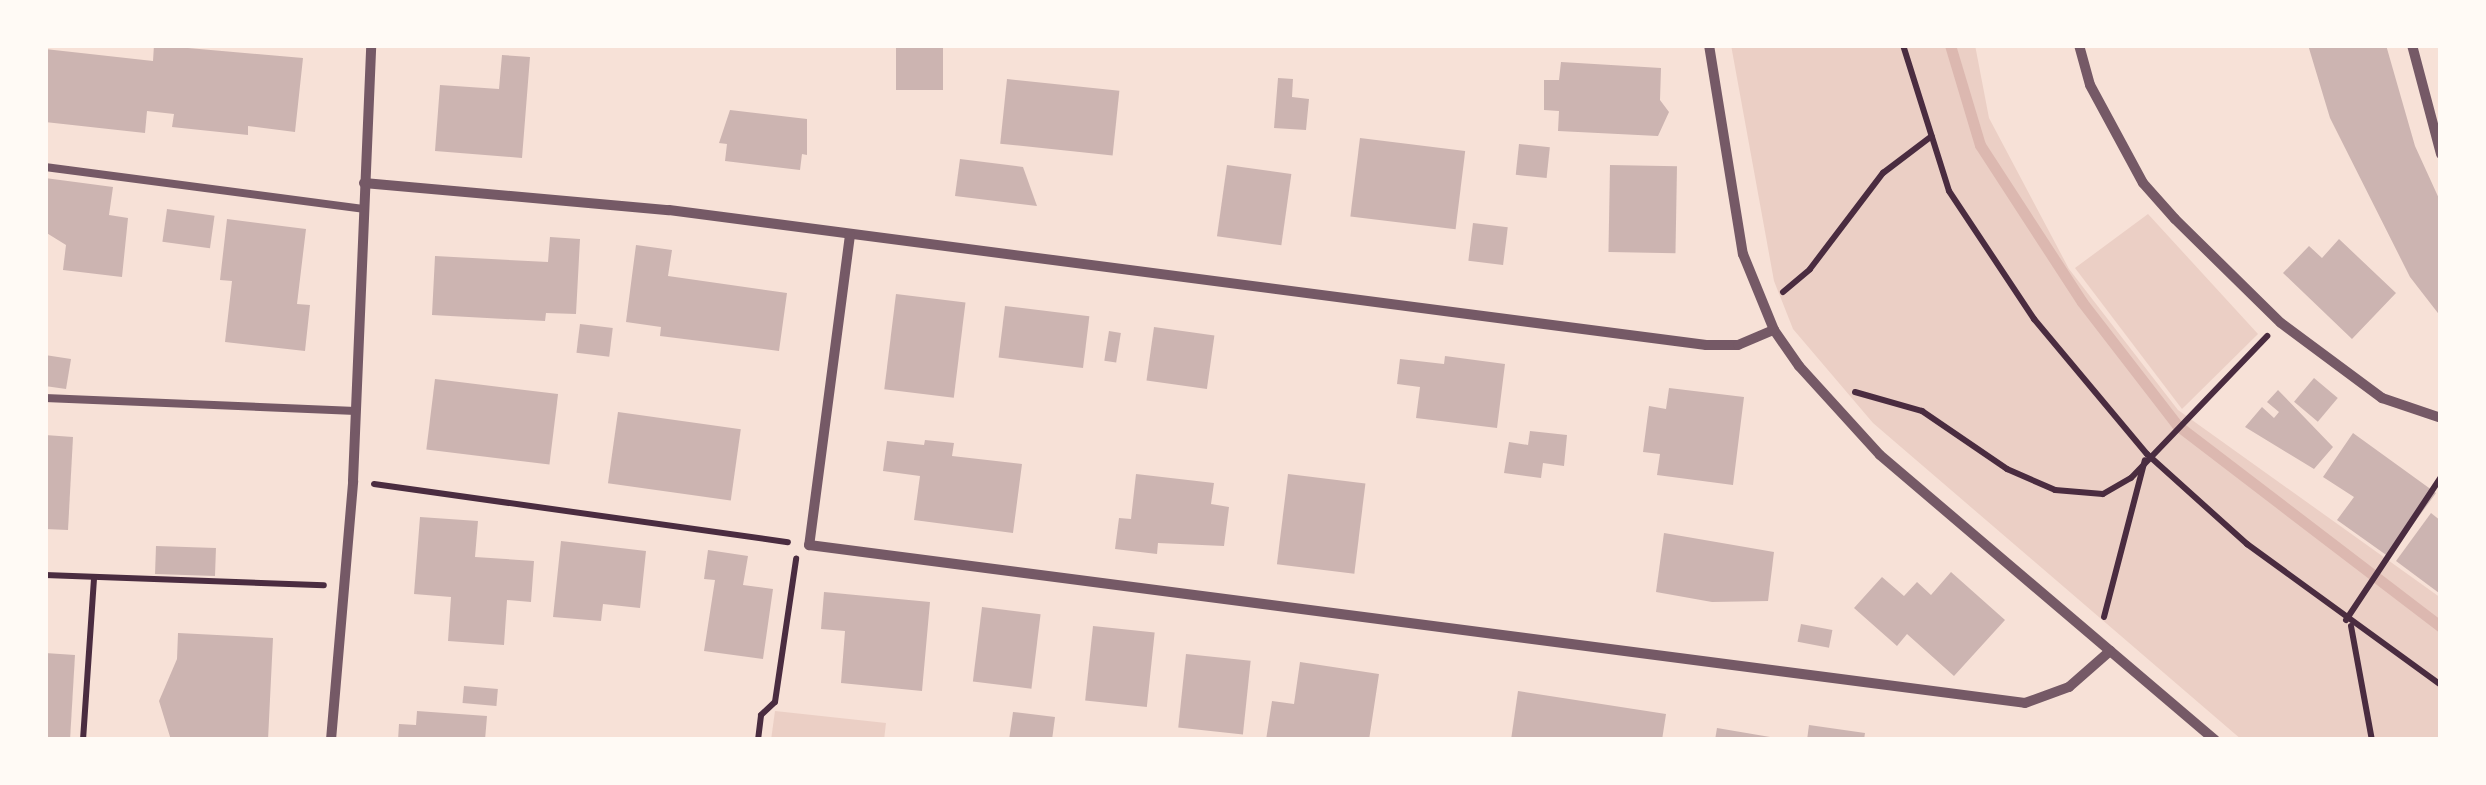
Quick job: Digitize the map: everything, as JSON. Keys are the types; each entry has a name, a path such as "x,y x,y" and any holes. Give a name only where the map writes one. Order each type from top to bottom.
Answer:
{"street":[{"path":"331,740 353,482 370,45"},
{"path":"1709,45 1742,254 1774,330 1826,400 1880,455 2215,740"},
{"path":"2079,45 2090,85 2143,182 2281,323 2382,398 2441,418"},
{"path":"2412,45 2441,154"},
{"path":"364,183 670,210 1706,345 1738,344 1774,330"},
{"path":"850,236 809,545 2025,703 2069,687 2110,651"}],"lane":[{"path":"45,167 363,209"},
{"path":"45,398 356,411"}],"path":[{"path":"1903,45 1950,191 2034,320 2147,454 2348,622 2439,683 2441,672"},
{"path":"1774,330 1784,289 1810,269 1883,173 1932,136"},
{"path":"1826,400 1848,390 1892,398 1922,411 2006,469 2054,490 2103,494 2131,478 2147,454 2246,352 2281,323"},
{"path":"2098,641 2147,454"},
{"path":"2372,740 2348,622 2372,579 2441,477"},
{"path":"353,482 798,543 775,702 762,714 758,740"},
{"path":"45,575 344,586"},
{"path":"83,740 94,578"}],"shaded area":[{"path":"1731,45 1975,45 1989,118 2069,269 2178,410 2441,598 2441,740 2242,740 1873,423 1793,329 1774,281"},
{"path":"2148,214 2258,334 2182,409 2075,268"},
{"path":"775,711 886,723 884,740 771,740"}],"building":[{"path":"154,45 303,58 295,132 248,126 248,135 172,127 174,114 147,111 145,133 45,122 45,49 153,61"},
{"path":"896,45 943,45 943,90 896,90"},
{"path":"2308,45 2386,45 2415,146 2441,203 2441,317 2410,277 2330,118"},
{"path":"502,55 530,57 522,158 435,151 440,85 499,89"},
{"path":"1561,62 1661,68 1660,100 1669,112 1658,136 1558,131 1559,111 1544,110 1544,80 1559,80"},
{"path":"1278,78 1293,79 1292,97 1309,99 1306,130 1274,128"},
{"path":"1007,79 1119,91 1113,155 1000,144"},
{"path":"730,110 807,119 807,155 802,154 800,170 725,161 727,144 719,143"},
{"path":"1360,138 1465,151 1456,229 1350,216"},
{"path":"1519,144 1550,147 1547,178 1516,175"},
{"path":"960,159 1023,167 1037,206 955,196"},
{"path":"1227,165 1291,174 1281,245 1217,236"},
{"path":"1610,165 1677,166 1675,253 1608,252"},
{"path":"45,178 113,187 109,215 128,218 122,277 63,270 66,245 45,232"},
{"path":"167,209 215,216 210,248 162,242"},
{"path":"227,219 306,229 297,304 310,305 305,351 225,342 232,281 220,280"},
{"path":"1473,223 1508,227 1503,265 1468,261"},
{"path":"550,237 580,239 576,314 546,313 545,321 432,315 435,256 548,262"},
{"path":"2339,239 2396,293 2352,339 2283,273 2309,246 2322,258"},
{"path":"636,245 672,250 668,276 787,293 779,351 660,336 661,327 626,322"},
{"path":"896,294 965,303 954,398 884,389"},
{"path":"1005,306 1089,316 1083,368 999,358"},
{"path":"580,324 613,328 609,357 576,353"},
{"path":"1154,327 1214,335 1207,389 1146,380"},
{"path":"1109,331 1121,333 1116,363 1104,361"},
{"path":"45,355 71,359 66,389 45,386"},
{"path":"1445,356 1505,364 1497,428 1416,418 1420,387 1397,384 1400,359 1444,364"},
{"path":"2314,378 2338,398 2318,422 2294,402"},
{"path":"435,379 558,394 549,465 426,449"},
{"path":"1669,388 1744,397 1733,485 1657,475 1660,454 1643,452 1649,406 1666,409"},
{"path":"2278,390 2333,447 2314,469 2245,427 2262,407 2274,418 2279,412 2267,402"},
{"path":"618,412 741,429 731,501 608,483"},
{"path":"1530,431 1567,435 1564,466 1543,463 1541,478 1504,473 1509,442 1528,445"},
{"path":"2353,433 2436,493 2389,557 2337,520 2354,497 2323,477"},
{"path":"45,435 73,437 68,530 45,529"},
{"path":"925,440 954,443 952,456 1022,464 1013,533 914,520 920,476 883,471 887,441 924,445"},
{"path":"1136,474 1214,483 1211,504 1229,507 1224,546 1158,543 1157,554 1115,549 1119,518 1131,519"},
{"path":"1288,474 1365,484 1354,574 1277,564"},
{"path":"2431,513 2441,521 2439,593 2396,561"},
{"path":"420,517 478,521 475,557 534,561 531,602 507,600 504,645 448,641 451,597 414,594"},
{"path":"1664,533 1774,552 1768,601 1712,602 1656,592"},
{"path":"561,541 646,551 640,608 603,604 601,621 553,617"},
{"path":"156,546 216,548 215,576 155,574"},
{"path":"708,550 748,556 743,585 773,589 763,659 704,651 715,580 704,579"},
{"path":"1951,572 2005,620 1954,676 1907,634 1897,646 1854,608 1882,577 1904,596 1917,582 1931,595"},
{"path":"824,592 930,602 922,691 841,683 845,631 821,629"},
{"path":"982,607 1041,614 1031,689 973,681"},
{"path":"1801,624 1832,630 1829,648 1798,642"},
{"path":"1093,626 1155,632 1147,707 1085,701"},
{"path":"178,633 273,638 268,740 171,740 159,701 177,659"},
{"path":"45,653 75,655 70,740 45,740"},
{"path":"1186,654 1251,661 1243,734 1178,728"},
{"path":"1300,662 1379,674 1369,740 1266,740 1272,701 1294,704"},
{"path":"464,686 498,689 496,706 463,703"},
{"path":"1518,691 1666,714 1662,740 1511,740"},
{"path":"417,711 487,716 485,740 398,740 399,724 416,725"},
{"path":"1013,712 1055,717 1052,740 1009,740"},
{"path":"1809,725 1865,733 1864,740 1807,740"},
{"path":"1717,728 1776,738 1715,740"}],"waterway":[{"path":"1950,45 1980,145 2082,302 2177,425 2441,627"}]}
